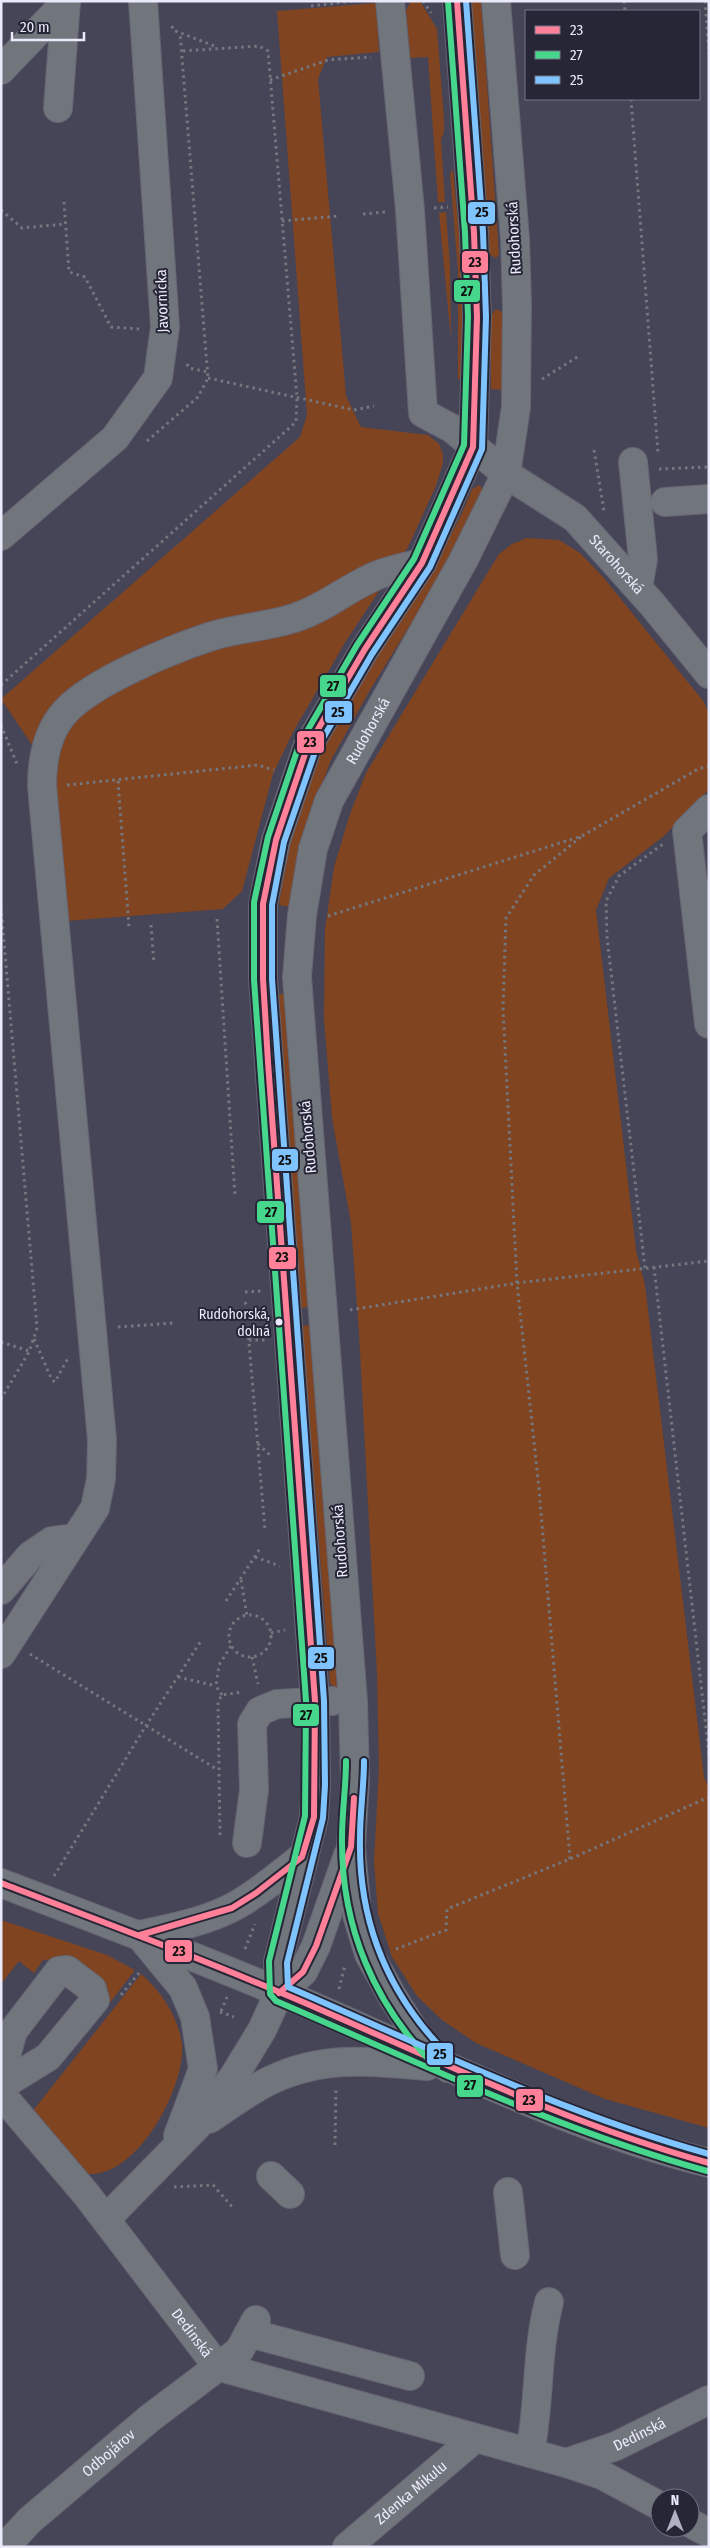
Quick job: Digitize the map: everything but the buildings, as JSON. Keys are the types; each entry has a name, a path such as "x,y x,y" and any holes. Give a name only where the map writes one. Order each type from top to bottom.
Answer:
{"street":[{"path":"38,1 40,30"},
{"name":"Javornícka","path":"1,536 115,438 158,378 165,327 143,1"},
{"path":"390,1 410,210 423,414 453,430 506,474"},
{"path":"106,2220 197,2126 234,2076 262,2030 279,1993 278,1962 302,1857 314,1817 316,1793 315,1701 267,1044 263,979 263,904 276,840 307,748 365,649 422,563 473,447 478,317 474,233 457,1"},
{"name":"Rudohorská","path":"448,2068 421,2042 392,1996 369,1954 357,1916 351,1847 355,1779 353,1701 297,977 302,914 313,849 329,801 463,561 506,474 516,407 517,304 515,239 496,1"},
{"path":"1,70 66,2"},
{"path":"58,108 66,2"},
{"path":"633,462 644,559 638,588"},
{"name":"Starohorská","path":"506,474 575,518 638,588 709,674"},
{"path":"666,502 709,498"},
{"path":"1,1654 94,1508 101,1479 102,1440 42,786 42,764 50,738 65,712 89,693 125,674 210,637 294,618 327,604 372,577 422,563"},
{"path":"709,809 688,831 709,1024"},
{"path":"1,1590 30,1556 52,1540 75,1538"},
{"path":"233,1842 254,1790 252,1724 260,1711 277,1704 353,1701"},
{"name":"Rudohorská","path":"279,1993 303,1972 316,1946 351,1847"},
{"path":"140,1936 180,1926 232,1908 256,1893 302,1857"},
{"path":"1,1883 140,1936 279,1993 448,2068 612,2135 709,2163"},
{"path":"140,1936 183,1988 195,2017 203,2069 173,2151"},
{"path":"197,2126 271,2080 335,2060 360,2060 448,2068"},
{"name":"Dedinská","path":"2,2091 106,2220 217,2366 566,2463 602,2475 650,2501"},
{"path":"271,2176 290,2194"},
{"path":"508,2192 515,2255"},
{"path":"530,2453 536,2424 540,2346 550,2302"},
{"name":"Odbojárov","path":"5,2547 30,2520 86,2472 217,2366 239,2351 252,2326 410,2376"},
{"name":"Dedinská","path":"566,2463 616,2446 709,2400"},
{"name":"Zdenka Mikulu","path":"347,2547 474,2438"}],"path":[{"path":"311,6 353,1"},
{"path":"705,1 709,54"},
{"path":"173,30 220,48"},
{"path":"1,685 296,422 297,398 268,51 264,47 182,51 180,33"},
{"path":"270,80 328,60 375,57"},
{"path":"631,100 659,469 709,467"},
{"path":"64,202 69,272 85,277 112,327 135,329"},
{"path":"1,210 22,228 65,224"},
{"path":"363,214 390,212"},
{"path":"282,221 338,216"},
{"path":"535,383 579,356"},
{"path":"208,378 354,410 374,406"},
{"path":"594,450 605,518"},
{"path":"86,784 258,765 279,772"},
{"path":"570,1859 539,1489 517,1283 503,1008 506,918 534,875 582,836 698,769 709,766"},
{"path":"118,781 129,926"},
{"path":"645,1268 607,937 606,900 619,876 660,846 688,831"},
{"path":"320,919 582,836"},
{"path":"1,907 3,948 37,1328 29,1352 1,1399"},
{"path":"217,919 235,1196"},
{"path":"151,924 154,964"},
{"path":"350,1310 517,1283 709,1261"},
{"path":"654,1267 709,1755"},
{"path":"245,1292 264,1291"},
{"path":"246,1302 246,1307"},
{"path":"33,1339 52,1380 55,1382 79,1336 92,1329 174,1324"},
{"path":"248,1331 265,1530"},
{"path":"249,1340 267,1340"},
{"path":"1,1342 29,1352"},
{"path":"258,1444 278,1462"},
{"path":"226,1602 261,1547"},
{"path":"254,1557 285,1568"},
{"path":"241,1579 247,1616"},
{"path":"243,1616 247,1616 257,1616 263,1620 271,1633 269,1646 264,1652 252,1657 239,1654 231,1646 229,1638 232,1625 243,1616"},
{"path":"271,1633 290,1629"},
{"path":"54,1877 147,1724 201,1642"},
{"path":"222,1695 216,1686 219,1665 231,1646"},
{"path":"252,1657 259,1690"},
{"path":"38,1659 147,1724 219,1770"},
{"path":"178,1677 216,1686"},
{"path":"222,1695 250,1691"},
{"path":"222,1695 218,1702 219,1770 233,1842"},
{"path":"394,1950 446,1930 447,1910 570,1859 709,1797"},
{"path":"220,2012 228,1996"},
{"path":"335,2145 336,2081"},
{"path":"173,2187 213,2185 234,2210"}],"shaded area":[{"path":"411,1 420,1 437,29 444,119 444,131 441,140 445,202 438,202 428,57 410,58 406,11"},
{"path":"470,1 481,1 499,254 496,258 489,254"},
{"path":"376,3 379,52 327,57 318,79 346,396 361,427 428,435 439,444 443,454 443,463 436,486 408,547 346,641 293,732 273,774 242,891 223,909 65,921 53,776 1,699 300,437 307,415 277,11"},
{"path":"453,169 462,268 463,379 458,379 458,271 450,174"},
{"path":"446,212 450,267 451,340 439,213"},
{"path":"496,309 502,312 503,316 502,390 491,389 491,315"},
{"path":"480,485 484,493 464,538 370,690 331,760 315,802 291,907 279,905 299,810 320,756 354,693 447,542 472,489"},
{"path":"527,538 559,540 580,553 603,577 704,702 709,714 709,789 664,836 609,878 596,910 636,1250 645,1285 704,1777 709,1788 709,2128 605,2099 476,2043 442,2020 417,1996 392,1957 378,1913 374,1862 379,1768 377,1674 359,1333 351,1223 332,1118 324,1018 325,929 334,867 350,814 366,773 499,554 512,544"},
{"path":"277,994 287,994 294,1123 309,1307 301,1308"},
{"path":"310,1325 339,1684 335,1688 330,1683 302,1326"},
{"path":"1,1920 107,1955 135,1970 106,2008 104,1988 67,1958 43,1960 34,1973 19,1961 1,1984"},
{"path":"141,1974 162,1997 177,2025 182,2045 181,2063 176,2083 168,2104 156,2124 143,2143 127,2159 110,2170 93,2174 79,2172 65,2159 32,2112"}],"transit line":[{"name":"23","path":"140,1935 232,1908 256,1893 302,1857 314,1817 315,1701 268,1062 263,979 263,904 276,840 307,748 365,649 422,563 473,447 477,317 474,233 457,1"},
{"name":"25","path":"466,1 483,232 486,317 482,449 430,567 372,654 315,752 284,842 272,905 272,979 324,1701 325,1785 323,1818 287,1963 288,1987 548,2099 654,2138 709,2154"},
{"name":"27","path":"448,2 465,233 468,317 464,445 414,559 357,645 299,745 268,837 254,902 254,980 306,1701 305,1816 269,1961 270,1994 276,2001 435,2071 542,2115 596,2136 707,2171"},
{"name":"27","path":"346,1761 342,1828 343,1871 355,1933 379,1991 395,2018 437,2068"},
{"name":"25","path":"364,1761 360,1828 361,1868 371,1928 381,1956 394,1983 428,2033 449,2056"},
{"name":"23","path":"279,1993 303,1972 316,1946 351,1847 354,1798"},
{"name":"23","path":"1,1883 247,1979 563,2114 611,2132 709,2163"}],"place":[{"name":"Rudohorská, dolná","path":"279,1322"}]}
